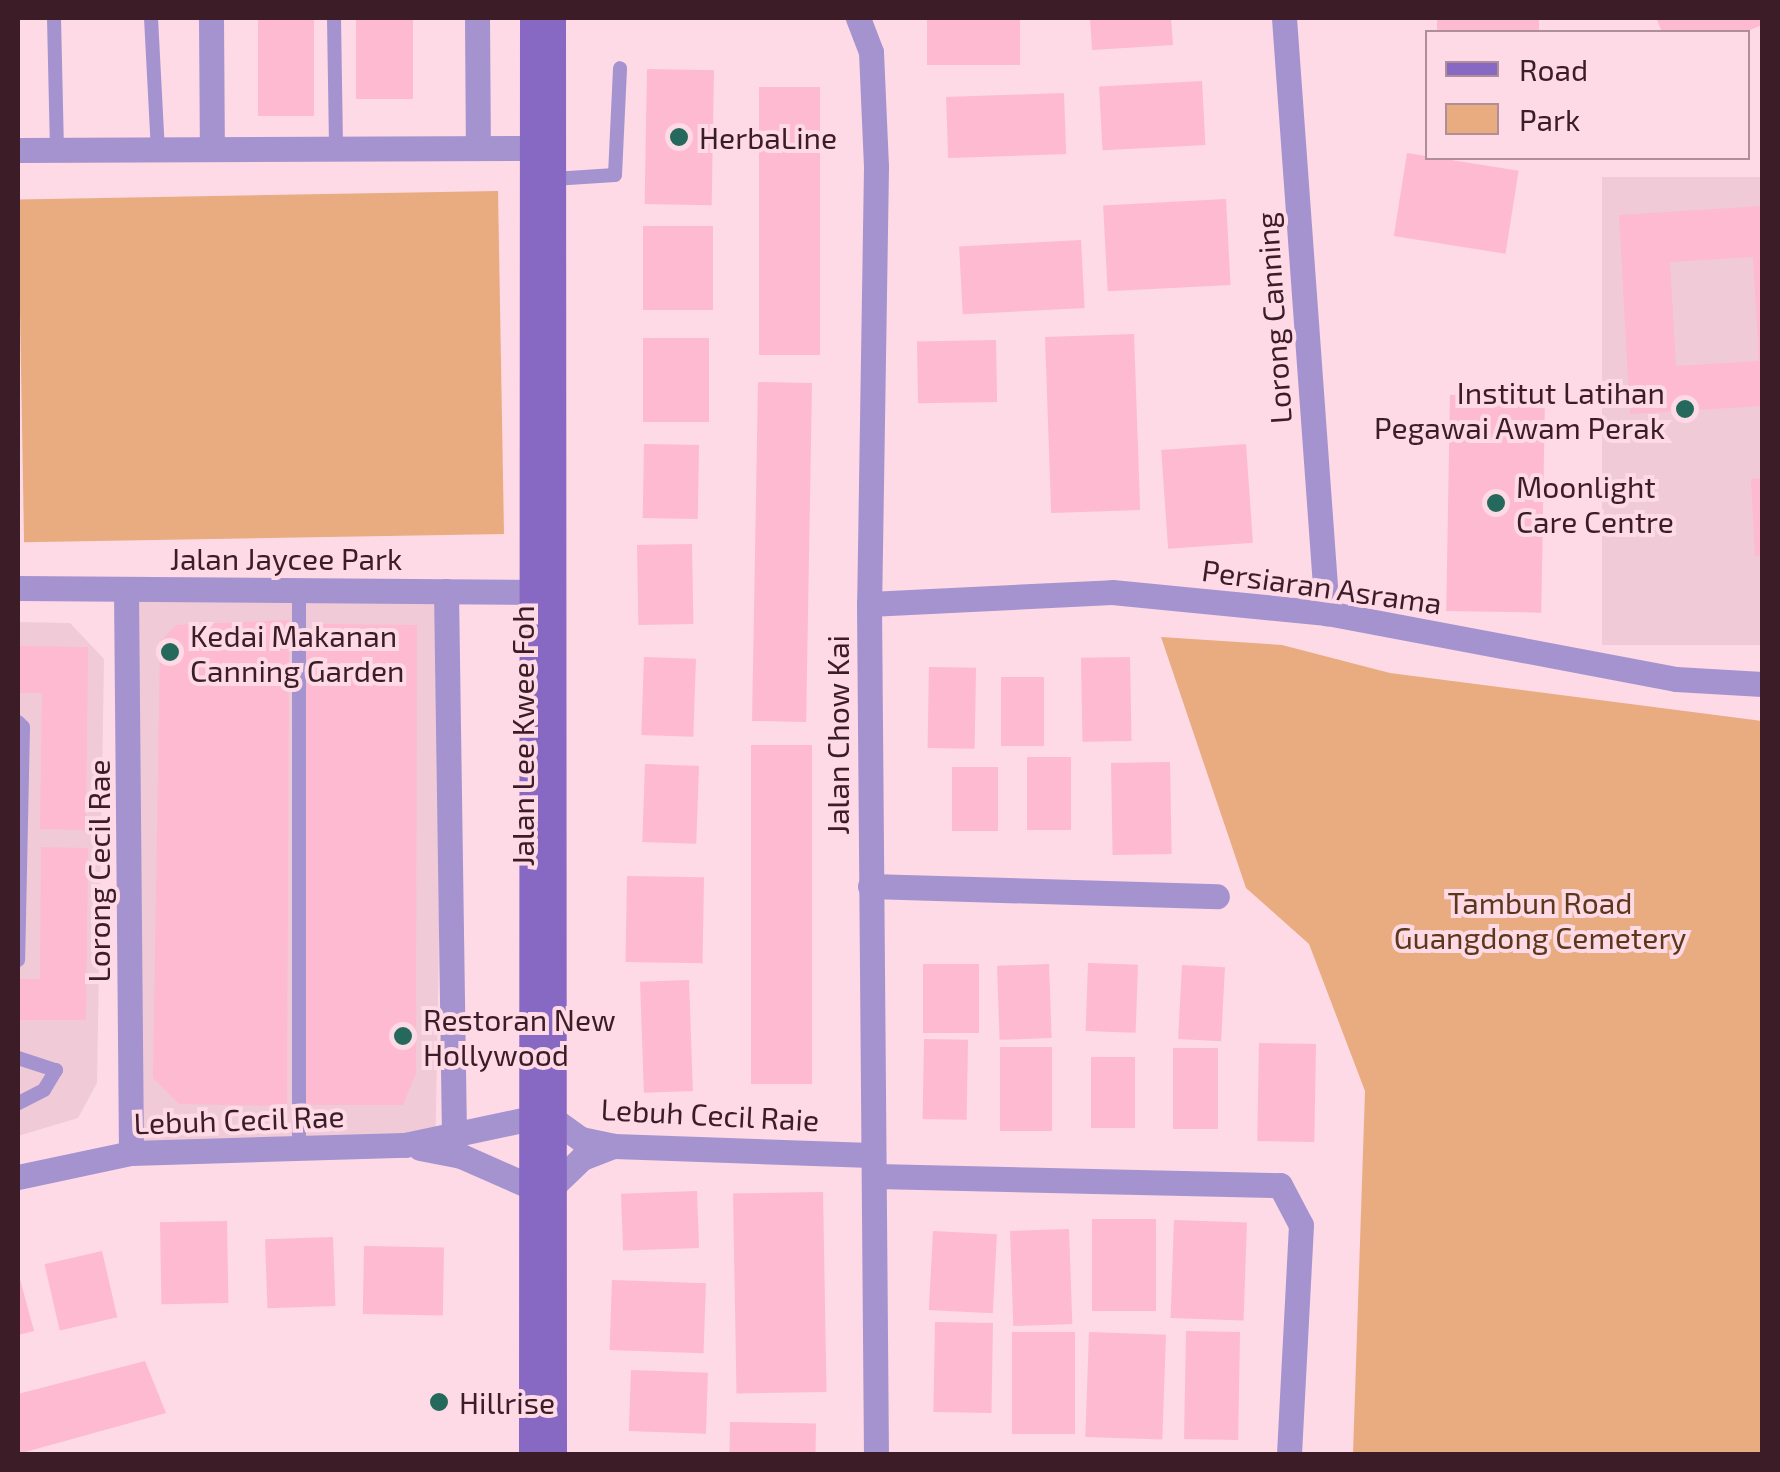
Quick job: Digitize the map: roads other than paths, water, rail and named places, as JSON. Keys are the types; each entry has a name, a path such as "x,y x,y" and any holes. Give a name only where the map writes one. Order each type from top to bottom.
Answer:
{"main road":[{"name":"Jalan Lee Kwee Foh","path":"532,18 529,592 541,1186 554,1454"},
{"name":"Jalan Lee Kwee Foh","path":"540,1119 555,592 552,18"},
{"name":"Jalan Lee Kwee Foh","path":"530,1454 541,1186"}],"street":[{"path":"211,18 212,149"},
{"path":"477,18 478,148"},
{"name":"Jalan Chow Kai","path":"858,18 871,52 876,168 870,604 876,1454"},
{"name":"Lorong Canning","path":"1284,18 1326,613"},
{"path":"18,150 531,148"},
{"name":"Jalan Jaycee Park","path":"18,588 555,592"},
{"name":"Lorong Cecil Rae","path":"126,589 131,1153"},
{"path":"446,591 454,1135"},
{"name":"Persiaran Asrama","path":"870,604 1112,592 1326,613 1676,679 1762,684"},
{"path":"870,886 1217,896"},
{"name":"Lebuh Cecil Rae","path":"18,1177 131,1153 405,1145 540,1119"},
{"name":"Lebuh Cecil Raie","path":"540,1119 581,1140 614,1146 874,1165 1280,1185 1301,1225 1288,1454"},
{"name":"Lebuh Cecil Rae","path":"405,1145 461,1156 541,1186"},
{"path":"541,1186 582,1158 614,1146"}],"lane":[{"path":"54,18 56,150"},
{"path":"151,18 158,150"},
{"path":"334,18 336,149"},
{"path":"553,180 614,175 620,68"},
{"path":"298,1148 299,590"},
{"path":"18,722 23,727 18,960"},
{"path":"18,1058 56,1070 44,1090 18,1103"}],"place":[{"name":"HerbaLine","path":"679,137"},
{"name":"Institut Latihan Pegawai Awam Perak","path":"1685,409"},
{"name":"Moonlight Care Centre","path":"1496,503"},
{"name":"Kedai Makanan Canning Garden","path":"170,652"},
{"name":"Restoran New Hollywood","path":"403,1036"},
{"name":"Hillrise","path":"439,1402"}],"park label":[{"name":"Tambun Road Guangdong Cemetery","path":"1540,919"}]}
